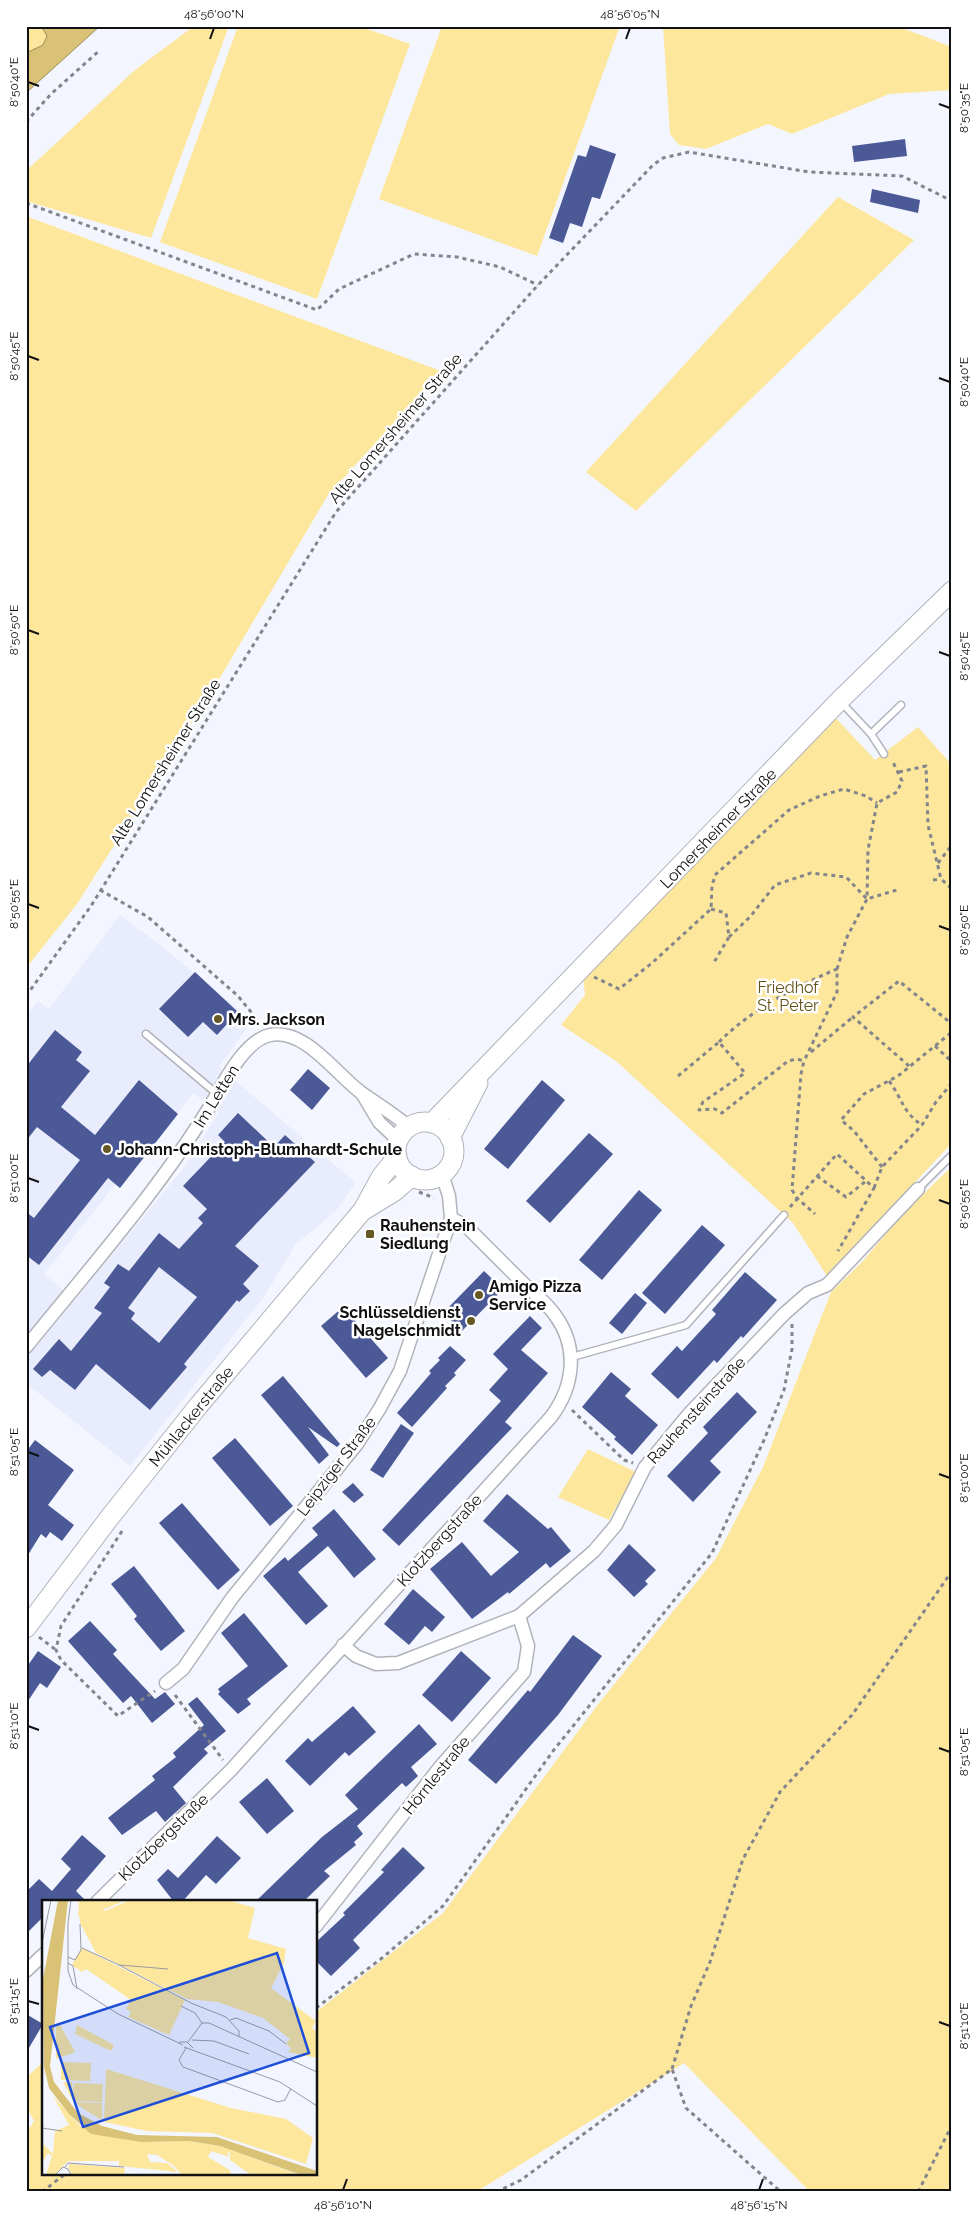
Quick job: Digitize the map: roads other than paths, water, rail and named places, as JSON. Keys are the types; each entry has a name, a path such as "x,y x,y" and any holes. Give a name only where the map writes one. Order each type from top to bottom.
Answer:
{"street":[{"name":"Lomersheimer Straße","path":"432,1123 839,701 952,591"},
{"name":"Im Letten","path":"26,1347 110,1243 191,1136 217,1094 245,1053 255,1042 270,1035 288,1036 310,1046 362,1093 390,1110 401,1141"},
{"name":"Lomersheimer Straße","path":"450,1138 486,1068"},
{"path":"432,1123 440,1126 450,1138 453,1145 452,1161 442,1174 427,1180 412,1176 400,1165 401,1141 416,1124 432,1123"},
{"name":"Mühlackerstraße","path":"33,1633 110,1517 199,1405 363,1210 401,1141"},
{"path":"442,1174 449,1196 451,1218"},
{"name":"Mühlackerstraße","path":"363,1210 395,1191 412,1176"},
{"name":"Rauhensteinstraße","path":"343,1645 356,1656 376,1664 398,1663 519,1616 594,1551 616,1525 646,1467 688,1415 784,1314 808,1293 827,1285 918,1189"},
{"name":"Klotzbergstraße","path":"99,1900 231,1770 544,1425 563,1401 571,1378 572,1357 568,1337 555,1314 466,1226 451,1218"},
{"name":"Leipziger Straße","path":"166,1682 182,1669 232,1598 357,1444 380,1408 400,1370 451,1218"},
{"name":"Hörnlestraße","path":"318,1923 440,1767 524,1672 528,1646 519,1616"},
{"path":"26,1971 42,1956"}],"lane":[{"path":"839,701 871,734 884,754"},
{"path":"871,734 901,705"},
{"path":"146,1034 217,1094"},
{"path":"918,1189 952,1154"},
{"path":"572,1357 686,1325 784,1215"}],"place":[{"name":"Mrs. Jackson","path":"218,1019"},
{"name":"Johann-Christoph-Blumhardt-Schule","path":"107,1149"},
{"name":"Rauhenstein Siedlung","path":"370,1234"},
{"name":"Amigo Pizza Service","path":"479,1295"},
{"name":"Schlüsseldienst Nagelschmidt","path":"471,1321"}],"park label":[{"name":"Friedhof St. Peter","path":"788,996"}]}
